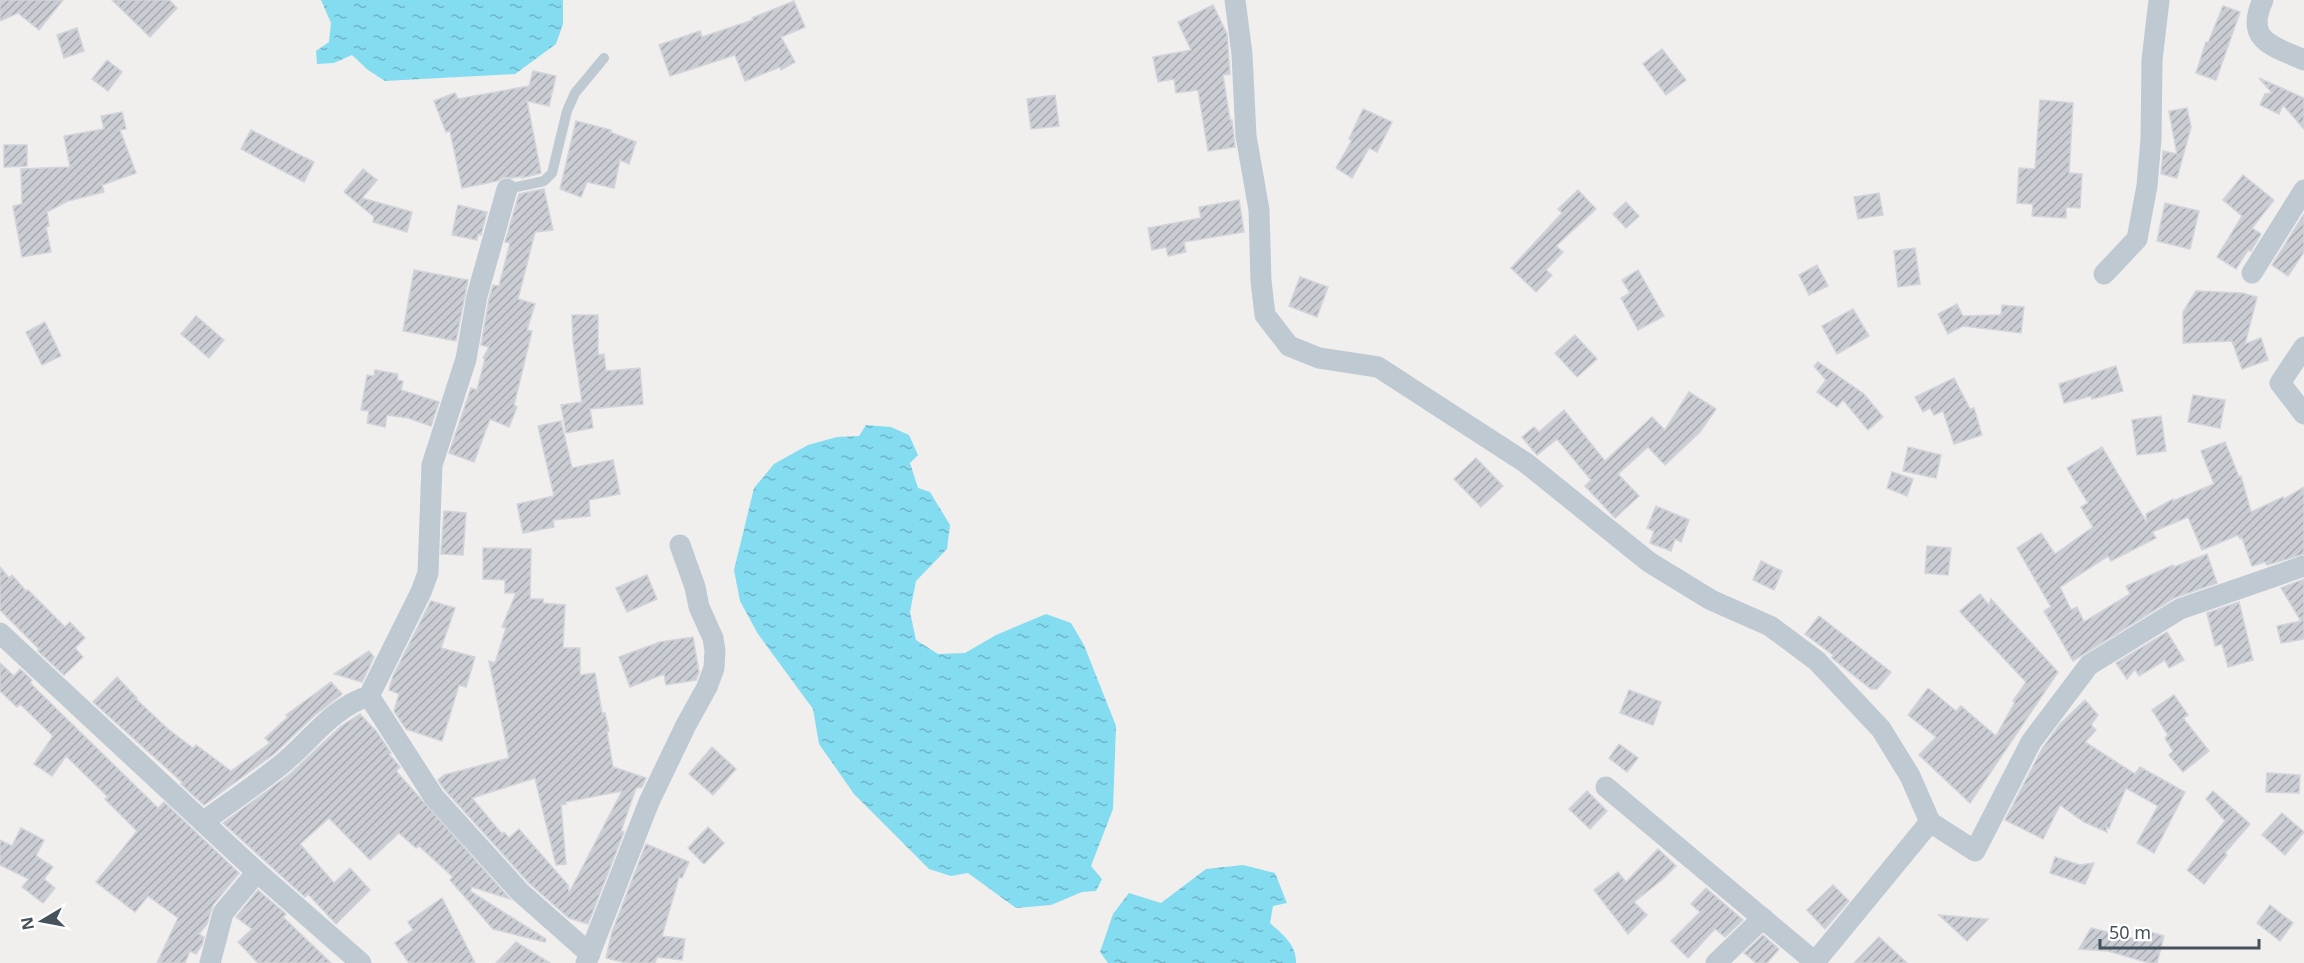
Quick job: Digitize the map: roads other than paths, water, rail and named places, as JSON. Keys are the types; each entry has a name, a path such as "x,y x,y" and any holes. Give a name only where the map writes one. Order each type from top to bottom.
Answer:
{"street":[{"path":"1234,0 1242,54 1246,136 1259,210 1261,281 1265,315 1289,346 1318,358 1378,367 1526,463 1649,562 1711,600 1770,626 1817,661 1881,729 1910,776 1930,822 1975,851 2031,742 2090,665 2180,609 2304,566"},
{"path":"2104,274 2137,239 2147,186 2151,139 2152,60 2159,0"},
{"path":"2263,0 2258,9 2256,28 2262,39 2304,60"},
{"path":"203,822 282,763 336,713 355,700 369,696 422,592 428,573 432,465 466,359 477,296 507,189"},
{"path":"2252,273 2304,190"},
{"path":"2304,347 2280,383 2304,414"},
{"path":"369,696 434,797 520,892 588,959 649,802 707,687 714,668 713,639 699,607 696,586 680,545"},
{"path":"0,633 257,872 361,963"},
{"path":"1606,787 1815,963 1930,822"},
{"path":"210,963 223,913 257,872"},
{"path":"1716,963 1763,918"}],"lane":[{"path":"507,189 544,180 552,173 567,111 575,93 604,58"}],"water":[{"path":"321,0 563,0 563,24 556,44 515,74 385,81 368,70 352,55 334,63 317,64 316,51 329,42 331,23"},
{"path":"866,425 891,427 909,435 918,455 910,463 918,488 930,492 950,525 947,549 916,581 910,612 916,640 938,654 965,653 996,635 1046,614 1071,623 1084,645 1116,726 1113,809 1091,866 1102,879 1096,891 1082,892 1051,905 1016,908 968,873 951,876 929,869 854,794 819,744 813,709 758,634 740,601 734,570 754,488 774,464 808,445 837,437 859,436"},
{"path":"1243,865 1275,873 1287,903 1273,906 1270,923 1291,945 1296,963 1108,963 1100,952 1113,914 1129,893 1161,903 1206,869"}]}
